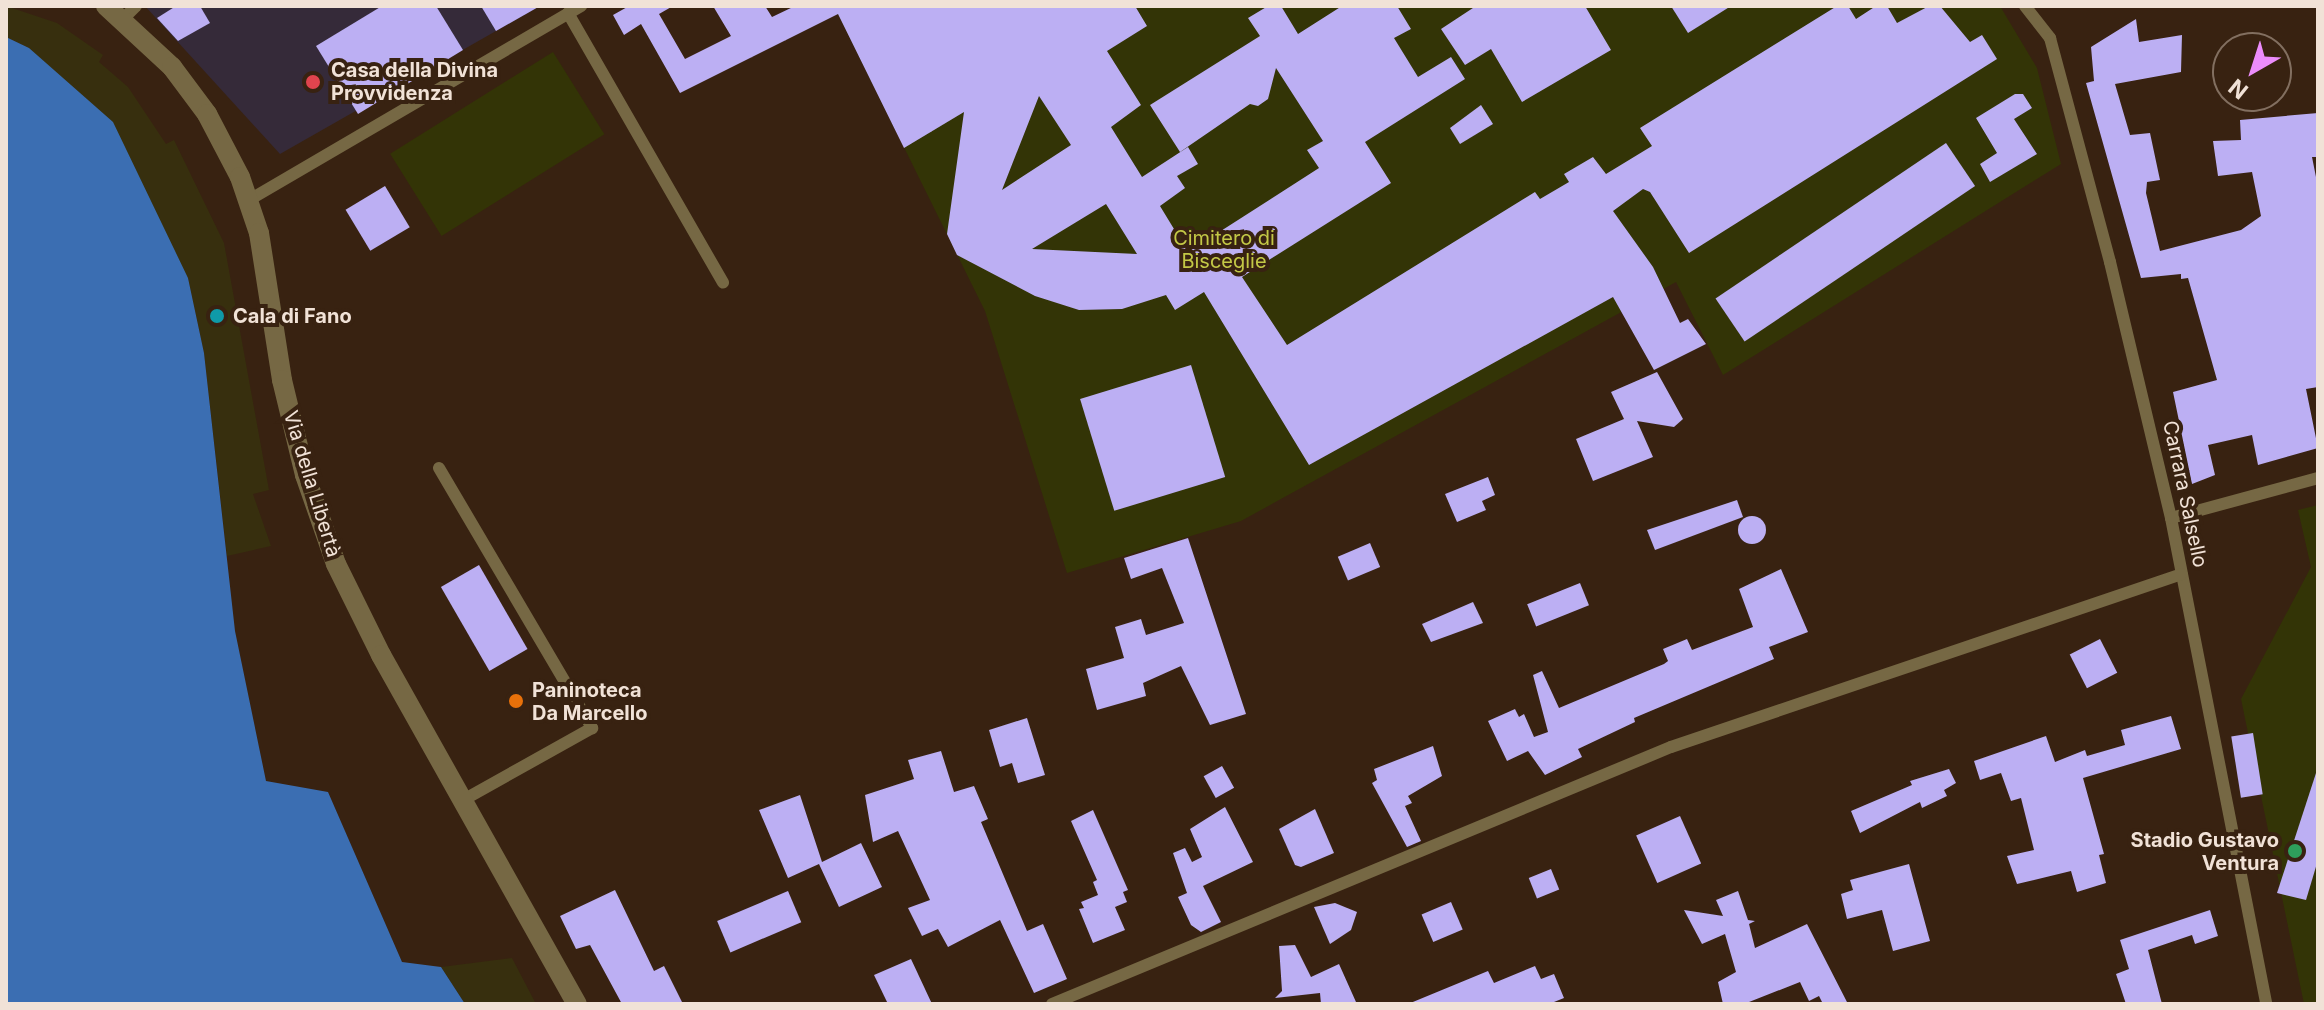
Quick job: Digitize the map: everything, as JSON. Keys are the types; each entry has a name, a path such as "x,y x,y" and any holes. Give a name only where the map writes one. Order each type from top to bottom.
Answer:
{"street":[{"name":"Via della Libertà","path":"106,6 130,12 207,114 249,200 259,233 282,380 305,475 331,549 381,655 577,1004"}],"lane":[{"path":"249,200 581,6"},
{"name":"Carrara Salsello","path":"2025,6 2050,38 2089,173 2171,518 2266,1004"},
{"path":"568,13 723,283"},
{"path":"439,468 592,728 463,800"},
{"path":"2171,518 2318,478"},
{"path":"1052,1004 1671,747 2182,574"}],"shaded area":[{"name":"Casa della Divina Provvidenza","path":"145,6 540,6 280,154"}],"green space":[{"name":"Cimitero di Bisceglie","path":"834,6 2000,6 2037,68 2061,164 1723,375 1676,282 1241,521 1067,573 985,311"},
{"path":"553,52 604,134 442,236 390,154"},
{"name":"Stadio Gustavo Ventura","path":"2318,505 2318,1004 2304,1004 2241,699 2311,567 2298,510"}],"sand":[{"name":"Cala di Fano","path":"6,6 57,23 103,55 99,62 128,87 166,144 174,140 224,243 269,490 253,494 271,546 227,556 204,353 188,278 29,48 6,37"},
{"path":"512,958 536,1004 465,1004 441,967"}],"water":[{"path":"6,37 29,48 113,122 188,278 204,353 235,631 266,781 328,792 402,962 441,967 465,1004 6,1004"}],"building":[{"path":"176,6 200,6 210,23 178,41 157,18"},
{"path":"382,6 436,6 463,50 358,114 316,46"},
{"path":"481,6 540,6 496,31"},
{"path":"629,6 673,6 659,14 685,59 731,36 713,6 765,6 772,17 795,6 1135,6 1147,26 1107,51 1141,105 1111,127 1142,177 1188,147 1198,164 1177,176 1185,188 1160,206 1188,252 1319,168 1307,150 1323,141 1276,68 1268,99 1258,106 1250,104 1180,152 1150,105 1260,36 1248,18 1268,6 1281,6 1298,34 1342,6 1397,6 1411,29 1394,38 1418,77 1451,57 1465,79 1365,142 1391,183 1242,277 1287,345 1535,192 1540,199 1569,182 1564,174 1593,157 1606,174 1652,146 1640,128 1837,6 1848,6 1856,19 1876,6 1887,6 1897,23 1929,6 1940,6 1970,42 1982,35 1997,59 1689,253 1650,192 1643,189 1613,211 1653,267 1680,323 1688,319 1706,344 1654,370 1613,297 1309,465 1204,292 1175,310 1166,295 1122,309 1079,310 1035,296 957,255 947,234 964,112 904,148 838,14 680,93 641,24 624,35 613,15","holes":["1039,96 1071,145 1002,190","1106,204 1137,254 1032,249"]},
{"path":"1476,6 1585,6 1611,50 1522,102 1491,49 1465,65 1441,29"},
{"path":"1671,6 1731,6 1688,33"},
{"path":"2136,19 2139,42 2182,35 2181,72 2115,84 2130,135 2150,133 2160,180 2147,182 2146,193 2160,251 2241,230 2261,216 2252,172 2218,176 2213,141 2241,140 2240,120 2318,113 2318,157 2312,157 2318,187 2318,387 2306,389 2318,448 2258,465 2252,435 2208,445 2215,475 2192,484 2173,392 2217,380 2188,278 2181,279 2181,274 2141,278 2086,83 2094,81 2091,47"},
{"path":"2015,94 2023,94 2032,108 2014,119 2037,154 1990,182 1980,164 1997,153 1976,118"},
{"path":"1481,105 1493,124 1460,144 1450,128"},
{"path":"1946,143 1975,186 1745,342 1716,298"},
{"path":"385,186 410,227 370,251 346,210"},
{"path":"1191,365 1225,477 1114,511 1080,399"},
{"path":"1657,372 1683,419 1674,427 1637,421 1653,457 1593,481 1576,439 1624,419 1611,392"},
{"path":"1488,477 1495,495 1482,501 1486,510 1457,522 1445,494"},
{"path":"1737,500 1743,517 1655,550 1647,530"},
{"path":"1752,516 1762,520 1766,530 1762,540 1752,544 1742,540 1738,530 1742,520"},
{"path":"1188,538 1246,714 1210,725 1181,666 1143,683 1146,696 1097,710 1086,669 1124,658 1115,627 1141,619 1146,635 1184,623 1162,568 1131,579 1124,558"},
{"path":"1370,543 1380,567 1348,581 1338,557"},
{"path":"479,565 528,649 489,671 441,587"},
{"path":"1781,569 1808,632 1769,647 1774,659 1634,718 1635,722 1578,749 1582,757 1545,775 1528,751 1507,761 1488,721 1515,709 1519,717 1524,714 1534,737 1548,732 1533,675 1542,671 1559,708 1664,664 1668,661 1663,649 1687,639 1692,650 1753,627 1739,589"},
{"path":"1580,583 1589,605 1536,627 1527,604"},
{"path":"1473,602 1483,623 1431,642 1422,624"},
{"path":"2100,639 2117,673 2087,688 2070,654"},
{"path":"2171,716 2181,749 2083,778 2104,854 2099,855 2106,883 2077,892 2071,871 2017,884 2007,856 2034,850 2021,798 2011,801 2001,773 1980,780 1974,761 2046,736 2055,762 2085,750 2087,756 2125,745 2121,730"},
{"path":"1027,718 1045,775 1018,783 1012,763 1000,767 989,730"},
{"path":"2253,733 2263,794 2241,798 2231,736"},
{"path":"1433,746 1442,776 1408,796 1412,803 1405,806 1421,841 1407,847 1372,783 1377,780 1374,769"},
{"path":"941,751 954,792 974,786 988,819 981,822 1027,931 1043,924 1067,979 1034,993 1000,920 948,947 938,929 922,936 908,908 930,900 898,831 873,842 865,795 914,779 908,760"},
{"path":"1222,766 1234,788 1216,798 1204,776"},
{"path":"1949,769 1956,783 1944,790 1947,796 1922,808 1920,802 1860,833 1851,811 1912,785 1910,781"},
{"path":"2317,770 2318,860 2306,900 2277,893"},
{"path":"800,795 822,862 861,843 882,887 839,907 819,864 788,878 759,810"},
{"path":"1225,807 1253,862 1203,886 1221,922 1201,932 1191,925 1178,897 1187,893 1173,853 1185,848 1192,862 1202,857 1190,829"},
{"path":"1315,809 1334,853 1301,867 1295,865 1279,829"},
{"path":"1093,810 1128,890 1123,892 1127,902 1115,907 1125,930 1093,943 1079,909 1084,908 1081,902 1098,895 1093,882 1097,880 1071,821"},
{"path":"1680,816 1701,864 1657,883 1636,836"},
{"path":"1909,864 1930,941 1893,951 1882,910 1847,919 1841,894 1853,890 1850,880"},
{"path":"1551,869 1559,889 1537,898 1529,878"},
{"path":"615,890 654,971 664,966 683,1004 622,1004 590,945 576,949 560,916"},
{"path":"788,891 801,922 730,952 717,921"},
{"path":"1738,891 1748,920 1755,921 1749,924 1755,948 1807,924 1848,1004 1823,1004 1819,996 1809,1001 1800,982 1744,1004 1723,1004 1718,982 1736,972 1725,934 1702,944 1684,910 1723,916 1716,900"},
{"path":"1451,902 1463,930 1433,942 1422,915"},
{"path":"1335,903 1357,912 1351,930 1330,944 1314,907"},
{"path":"2210,910 2218,936 2195,944 2192,935 2148,950 2162,1004 2126,1004 2116,974 2129,969 2120,940"},
{"path":"1295,945 1311,977 1339,964 1356,1002 1321,1004 1320,993 1275,998 1282,991 1279,946"},
{"path":"911,959 932,1004 888,1004 874,975"},
{"path":"1535,966 1541,979 1554,974 1564,998 1549,1004 1408,1004 1488,971 1494,983"}],"place":[{"name":"Casa della Divina Provvidenza","path":"313,82"},
{"name":"Cala di Fano","path":"217,316"},
{"name":"Paninoteca Da Marcello","path":"516,701"},
{"name":"Stadio Gustavo Ventura","path":"2295,851"}]}
